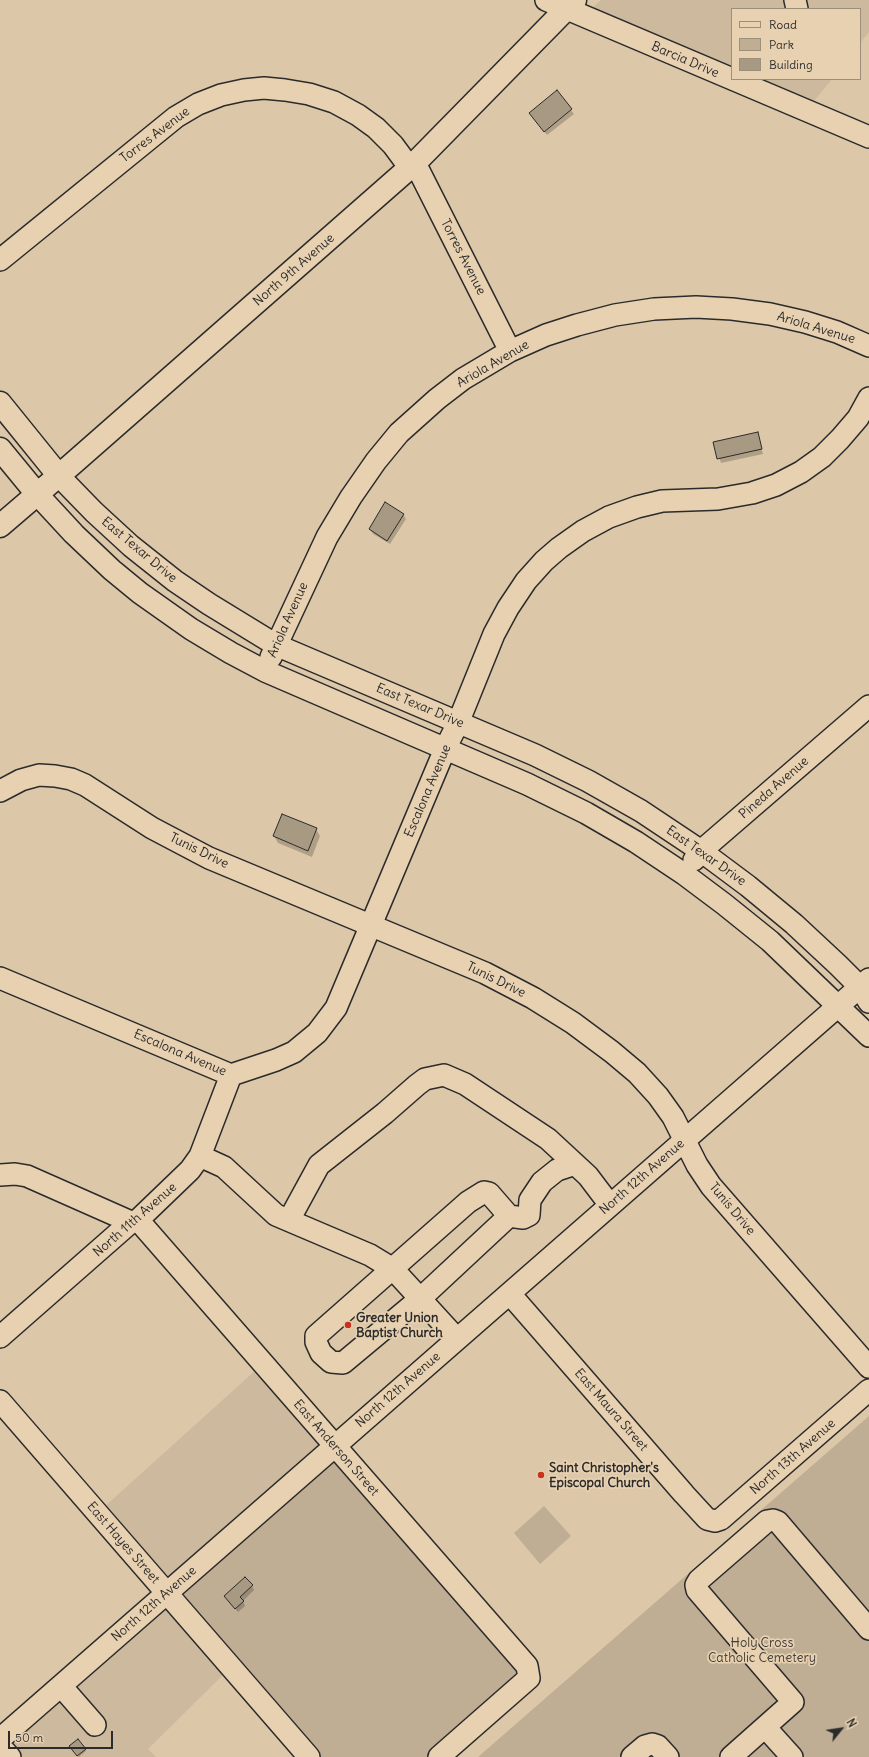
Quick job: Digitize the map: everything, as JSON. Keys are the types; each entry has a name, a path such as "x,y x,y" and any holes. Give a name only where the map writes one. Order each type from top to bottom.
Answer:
{"main road":[{"name":"North 9th Avenue","path":"0,526 413,165 571,4"},
{"name":"East Texar Drive","path":"0,403 59,476"},
{"name":"East Texar Drive","path":"0,449 38,494"}],"street":[{"name":"Barcia Drive","path":"546,0 571,4 731,69"},
{"name":"Barcia Drive","path":"758,80 775,87 869,137"},
{"name":"Torres Avenue","path":"0,260 176,117 198,104 221,95 244,90 285,90 309,94 334,102 358,115 376,128 413,165 510,351"},
{"name":"Ariola Avenue","path":"265,671 327,537 351,497 376,461 400,433 437,399 463,380 510,351 546,335 615,315 654,309 696,307 732,309 770,314 831,330 869,346"},
{"name":"Escalona Avenue","path":"0,978 231,1075 276,1060 294,1052 317,1033 336,1008 445,749 458,723 494,634 508,608 526,581 560,548 583,531 609,517 637,507 662,502 727,498 752,493 776,485 801,472 822,457 840,439 858,418 869,398"},
{"name":"East Texar Drive","path":"59,476 94,512 131,546 176,581 209,604 276,645 535,755 588,781 641,811 701,850 748,886 794,924 866,990"},
{"name":"East Texar Drive","path":"38,494 74,534 112,570 140,593 192,629 231,653 265,671 527,784 586,813 636,842 684,874 770,941 837,1007 869,1036"},
{"name":"Pineda Avenue","path":"684,874 701,850 869,706"},
{"name":"Tunis Drive","path":"0,791 21,780 39,775 71,779 85,785 152,828 209,858 372,924 485,973 533,998 573,1023 637,1073 658,1096 673,1117 697,1165 711,1186 869,1368"},
{"name":"North 12th Avenue","path":"0,1738 837,1007 866,990"},
{"name":"North 11th Avenue","path":"0,1337 135,1221 190,1170 200,1156 231,1075"},
{"path":"289,1220 319,1165 425,1080 444,1075 465,1084 548,1139 588,1176 610,1205"},
{"path":"200,1156 224,1166 276,1215 370,1255 393,1269 457,1339"},
{"path":"509,1216 421,1298 343,1363 331,1362 321,1353 316,1342 316,1336 468,1202 484,1192 492,1195 509,1216 523,1218 527,1217 529,1215 530,1200 542,1182 557,1170 576,1164"},
{"name":"East Anderson Street","path":"0,1175 15,1174 27,1176 135,1221 335,1446 527,1666 529,1678 439,1757"},
{"name":"East Maura Street","path":"510,1294 684,1494 707,1519 715,1521"},
{"name":"North 13th Avenue","path":"715,1521 721,1519 869,1390"},
{"name":"East Hayes Street","path":"0,1402 309,1757"},
{"path":"731,1757 793,1702 697,1590 696,1585 699,1580 767,1520 773,1520 778,1522 869,1629"},
{"path":"61,1686 95,1725"},
{"path":"765,1727 792,1757"},
{"path":"632,1757 645,1746 652,1744 658,1746 668,1757"},
{"path":"0,1746 10,1757"}],"shaded area":[{"path":"601,0 869,0 869,32 861,42 861,8 731,8 731,66 593,7"},
{"path":"764,80 831,80 814,101"},
{"path":"257,1369 324,1446 167,1583 103,1508"},
{"path":"165,1604 225,1673 148,1749 156,1757 21,1757 7,1742"}],"green space":[{"name":"Holy Cross Catholic Cemetery","path":"869,1416 869,1757 478,1757"},
{"path":"335,1446 527,1666 439,1757 309,1757 166,1593"},
{"path":"544,1506 571,1536 540,1564 514,1533"}],"building":[{"path":"557,90 572,109 544,132 529,113"},
{"path":"758,432 762,449 717,459 713,442"},
{"path":"385,502 404,514 387,541 369,529"},
{"path":"282,814 317,828 308,851 273,836"},
{"path":"245,1577 253,1585 240,1597 244,1601 235,1609 224,1596"},
{"path":"78,1739 86,1749 77,1756 69,1746"}],"place":[{"name":"Greater Union Baptist Church","path":"348,1325"},
{"name":"Saint Christopher's Episcopal Church","path":"541,1475"}]}
